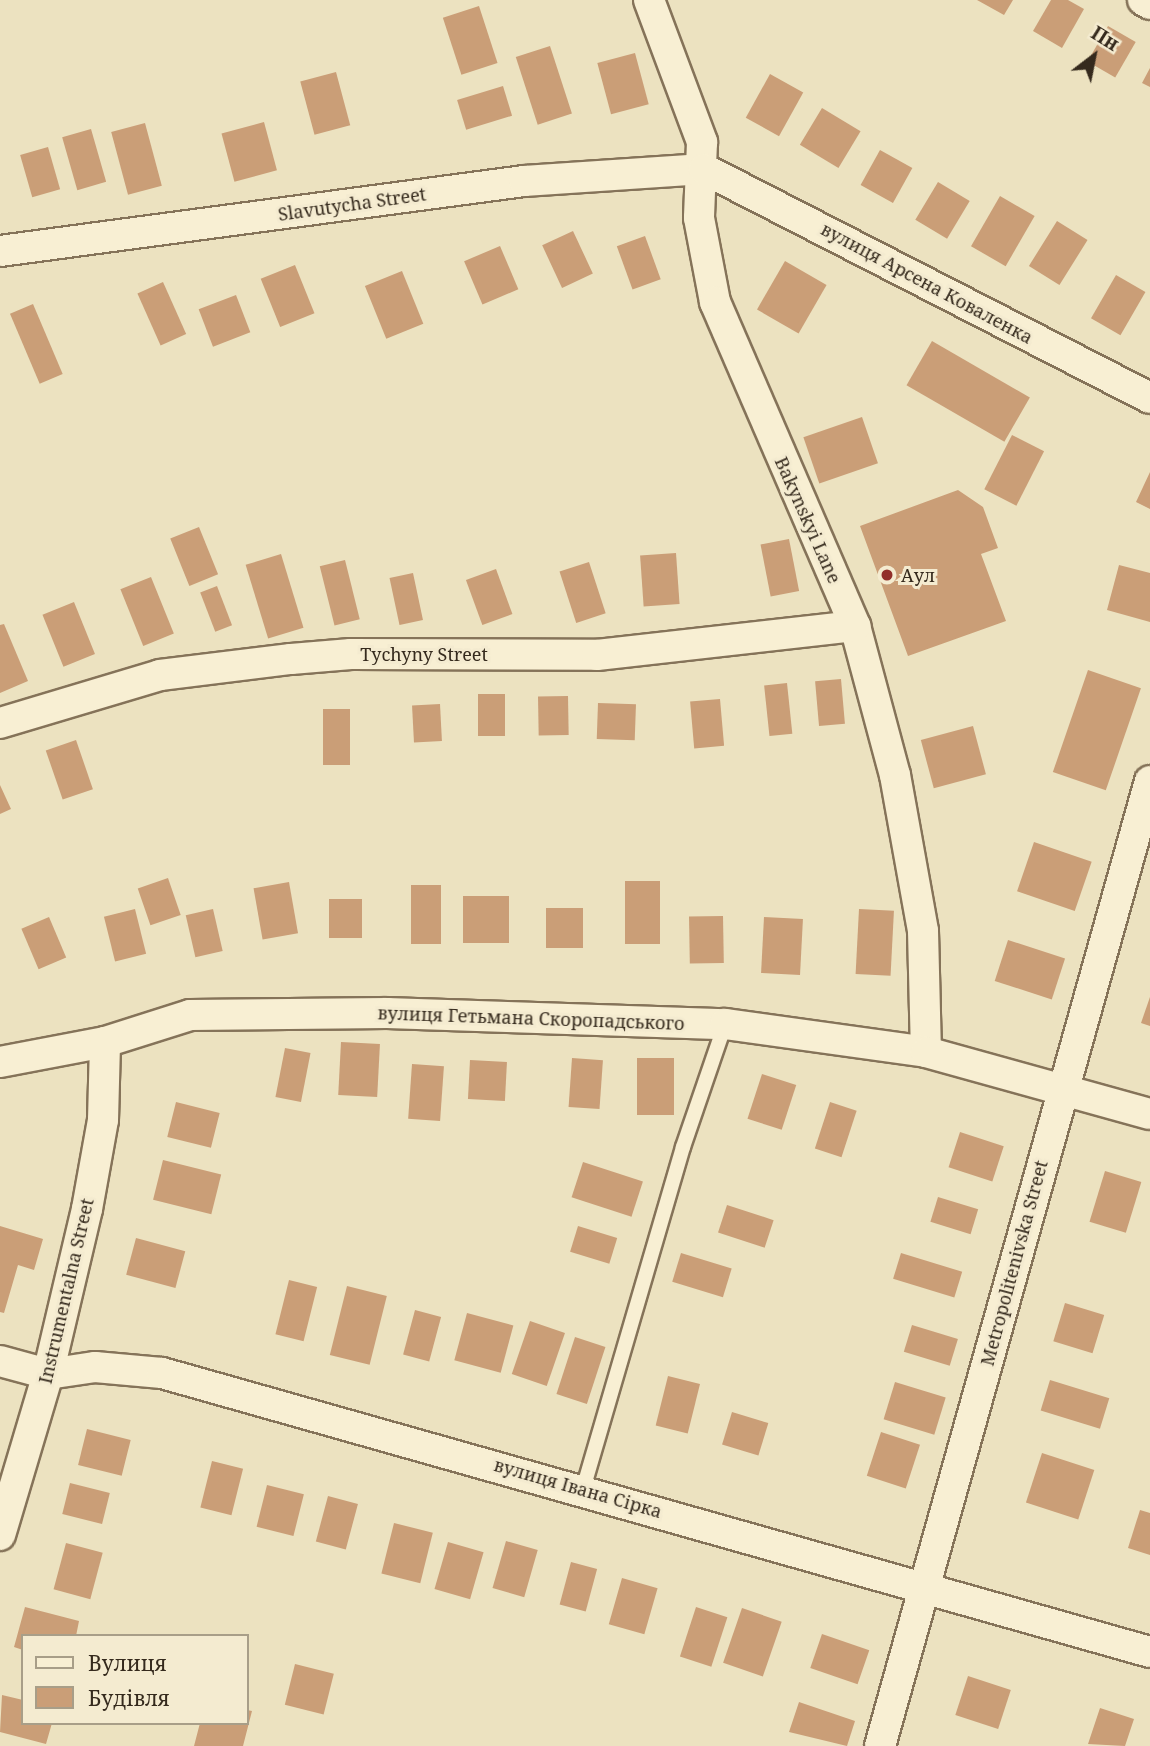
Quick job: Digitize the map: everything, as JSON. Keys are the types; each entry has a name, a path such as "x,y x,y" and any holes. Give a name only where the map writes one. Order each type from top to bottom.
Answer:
{"street":[{"name":"Bakynskyi Lane","path":"649,0 702,142 704,169 699,218 715,302 855,626 895,775 923,931 926,1052"},
{"path":"1143,0 1150,4"},
{"name":"Slavutycha Street","path":"0,251 524,181 704,169"},
{"name":"вулиця Арсена Коваленка","path":"704,169 1150,398"},
{"name":"Tychyny Street","path":"0,723 160,675 291,659 352,654 597,655 855,626"},
{"name":"Metropolitenivska Street","path":"880,1746 1061,1089 1150,781"},
{"name":"вулиця Гетьмана Скоропадського","path":"0,1062 105,1042 190,1015 387,1013 725,1024 926,1052 1150,1114"},
{"name":"Instrumentalna Street","path":"0,1535 48,1374 103,1119 105,1042"},
{"name":"вулиця Івана Сірка","path":"0,1361 48,1374 95,1367 162,1373 583,1489 1150,1652"}],"lane":[{"path":"583,1489 683,1147 725,1024"}],"building":[{"path":"977,0 1013,0 1004,15"},
{"path":"1051,0 1068,0 1084,9 1062,48 1033,31"},
{"path":"479,6 498,63 461,75 443,18"},
{"path":"1108,26 1136,42 1115,78 1088,62"},
{"path":"550,46 572,114 538,125 516,57"},
{"path":"635,53 649,104 611,114 597,63"},
{"path":"1150,68 1150,87 1142,83"},
{"path":"336,72 350,125 314,135 300,82"},
{"path":"770,74 803,92 779,136 746,118"},
{"path":"503,86 512,116 466,130 457,100"},
{"path":"822,108 861,131 838,168 800,145"},
{"path":"264,122 277,170 234,182 221,133"},
{"path":"145,123 162,186 128,195 111,132"},
{"path":"91,129 106,182 77,190 62,137"},
{"path":"48,147 60,189 32,197 20,155"},
{"path":"880,150 912,168 893,203 861,185"},
{"path":"938,182 970,201 947,239 915,220"},
{"path":"1000,196 1035,216 1006,266 971,246"},
{"path":"1057,221 1088,240 1059,285 1029,266"},
{"path":"573,231 593,274 562,288 542,245"},
{"path":"645,236 661,279 633,289 617,246"},
{"path":"500,246 518,289 482,305 464,261"},
{"path":"785,261 827,285 799,333 757,309"},
{"path":"295,265 314,313 280,327 261,279"},
{"path":"402,271 423,324 386,339 365,286"},
{"path":"1116,275 1145,292 1120,335 1091,318"},
{"path":"163,282 186,334 161,345 137,293"},
{"path":"236,295 250,332 213,347 199,309"},
{"path":"33,304 63,374 40,384 10,314"},
{"path":"932,341 1030,397 1004,442 906,385"},
{"path":"862,417 878,463 819,484 803,437"},
{"path":"1012,435 1044,451 1016,506 984,489"},
{"path":"1150,472 1150,509 1136,502"},
{"path":"958,490 983,507 998,548 981,554 1006,621 908,656 860,526"},
{"path":"199,527 218,574 189,586 170,539"},
{"path":"789,539 799,591 771,597 761,545"},
{"path":"676,553 680,604 644,606 640,556"},
{"path":"281,554 304,628 268,638 246,565"},
{"path":"345,560 360,619 335,625 320,566"},
{"path":"589,562 606,613 576,623 560,572"},
{"path":"1119,565 1150,573 1150,622 1107,610"},
{"path":"496,569 512,614 482,625 466,580"},
{"path":"413,573 423,620 400,625 390,578"},
{"path":"151,577 174,634 143,646 120,589"},
{"path":"217,586 232,625 215,632 200,592"},
{"path":"74,602 95,654 63,667 42,615"},
{"path":"4,624 28,681 0,693 0,625"},
{"path":"1088,670 1141,688 1106,790 1053,772"},
{"path":"841,679 845,724 819,726 815,681"},
{"path":"787,683 792,734 769,736 764,685"},
{"path":"478,694 505,694 505,736 478,736"},
{"path":"568,696 569,735 539,736 538,697"},
{"path":"720,699 724,746 694,748 690,702"},
{"path":"598,703 636,704 635,740 597,739"},
{"path":"440,704 442,741 414,742 412,705"},
{"path":"323,709 350,709 350,765 323,765"},
{"path":"973,726 986,774 934,788 921,740"},
{"path":"76,740 93,789 63,800 46,750"},
{"path":"0,785 11,809 0,814"},
{"path":"1034,842 1092,862 1075,911 1017,891"},
{"path":"168,878 181,915 150,925 138,888"},
{"path":"625,881 660,881 660,944 625,944"},
{"path":"289,882 298,933 263,939 254,888"},
{"path":"411,885 441,885 441,944 411,944"},
{"path":"463,896 509,896 509,943 463,943"},
{"path":"329,899 362,899 362,938 329,938"},
{"path":"546,908 583,908 583,948 546,948"},
{"path":"135,909 146,954 115,961 104,917"},
{"path":"213,909 223,951 195,957 186,915"},
{"path":"859,909 894,911 891,976 856,974"},
{"path":"723,916 724,963 690,964 689,917"},
{"path":"49,917 66,958 39,969 21,929"},
{"path":"764,917 803,919 800,975 761,973"},
{"path":"1008,940 1065,959 1052,999 995,981"},
{"path":"1150,997 1150,1026 1141,1023"},
{"path":"341,1042 380,1044 377,1097 338,1095"},
{"path":"285,1048 311,1053 301,1102 275,1097"},
{"path":"572,1058 603,1060 600,1109 569,1107"},
{"path":"637,1058 674,1058 674,1115 637,1115"},
{"path":"470,1060 507,1062 505,1101 468,1099"},
{"path":"412,1064 444,1066 440,1121 408,1119"},
{"path":"762,1074 796,1085 782,1130 747,1119"},
{"path":"176,1102 220,1113 211,1148 167,1137"},
{"path":"830,1102 857,1111 841,1157 815,1149"},
{"path":"960,1132 1004,1146 992,1181 949,1167"},
{"path":"163,1160 221,1175 211,1214 153,1200"},
{"path":"583,1162 643,1181 631,1217 572,1197"},
{"path":"1105,1171 1141,1182 1126,1233 1090,1222"},
{"path":"938,1197 978,1209 971,1234 930,1222"},
{"path":"727,1205 774,1220 765,1248 718,1233"},
{"path":"0,1226 43,1239 34,1270 18,1265 4,1313 0,1312"},
{"path":"578,1226 617,1238 609,1264 570,1252"},
{"path":"136,1238 185,1251 175,1288 126,1275"},
{"path":"681,1253 732,1268 723,1297 672,1282"},
{"path":"901,1253 962,1272 954,1298 893,1279"},
{"path":"289,1280 317,1287 304,1341 275,1334"},
{"path":"347,1286 387,1296 370,1365 330,1355"},
{"path":"1065,1303 1104,1315 1093,1353 1053,1341"},
{"path":"415,1310 441,1317 429,1361 403,1354"},
{"path":"467,1313 513,1325 501,1373 454,1360"},
{"path":"530,1321 565,1333 547,1386 512,1374"},
{"path":"912,1325 958,1339 950,1366 904,1352"},
{"path":"575,1337 605,1347 587,1404 556,1394"},
{"path":"668,1376 700,1384 688,1433 656,1425"},
{"path":"1050,1380 1109,1398 1100,1429 1041,1411"},
{"path":"895,1382 946,1397 934,1435 884,1419"},
{"path":"732,1412 768,1423 758,1456 722,1445"},
{"path":"87,1429 131,1440 122,1476 78,1465"},
{"path":"881,1432 920,1445 906,1488 867,1476"},
{"path":"1042,1453 1094,1470 1078,1519 1026,1502"},
{"path":"212,1461 243,1469 231,1515 200,1508"},
{"path":"70,1483 110,1493 102,1524 62,1514"},
{"path":"267,1485 304,1494 293,1536 257,1527"},
{"path":"328,1496 358,1504 346,1549 316,1541"},
{"path":"1140,1510 1150,1513 1150,1555 1128,1548"},
{"path":"394,1523 433,1533 420,1583 381,1573"},
{"path":"506,1541 538,1550 524,1597 492,1588"},
{"path":"448,1542 484,1552 470,1599 434,1589"},
{"path":"66,1543 103,1553 90,1599 54,1589"},
{"path":"571,1562 597,1569 586,1611 560,1605"},
{"path":"622,1578 658,1588 644,1634 609,1624"},
{"path":"25,1607 79,1621 76,1634 21,1634 21,1649 14,1647"},
{"path":"696,1607 727,1617 711,1667 680,1656"},
{"path":"742,1608 782,1622 763,1677 723,1663"},
{"path":"822,1634 869,1650 858,1684 810,1668"},
{"path":"295,1664 334,1674 324,1714 285,1705"},
{"path":"968,1676 1011,1690 998,1729 955,1715"},
{"path":"2,1695 21,1700 21,1725 51,1725 46,1744 0,1732"},
{"path":"799,1702 855,1721 847,1746 789,1732"},
{"path":"1100,1708 1134,1719 1125,1746 1088,1744"},
{"path":"248,1710 252,1711 243,1746 194,1746 199,1725 248,1725"}],"place":[{"name":"Аул","path":"887,575"}]}
